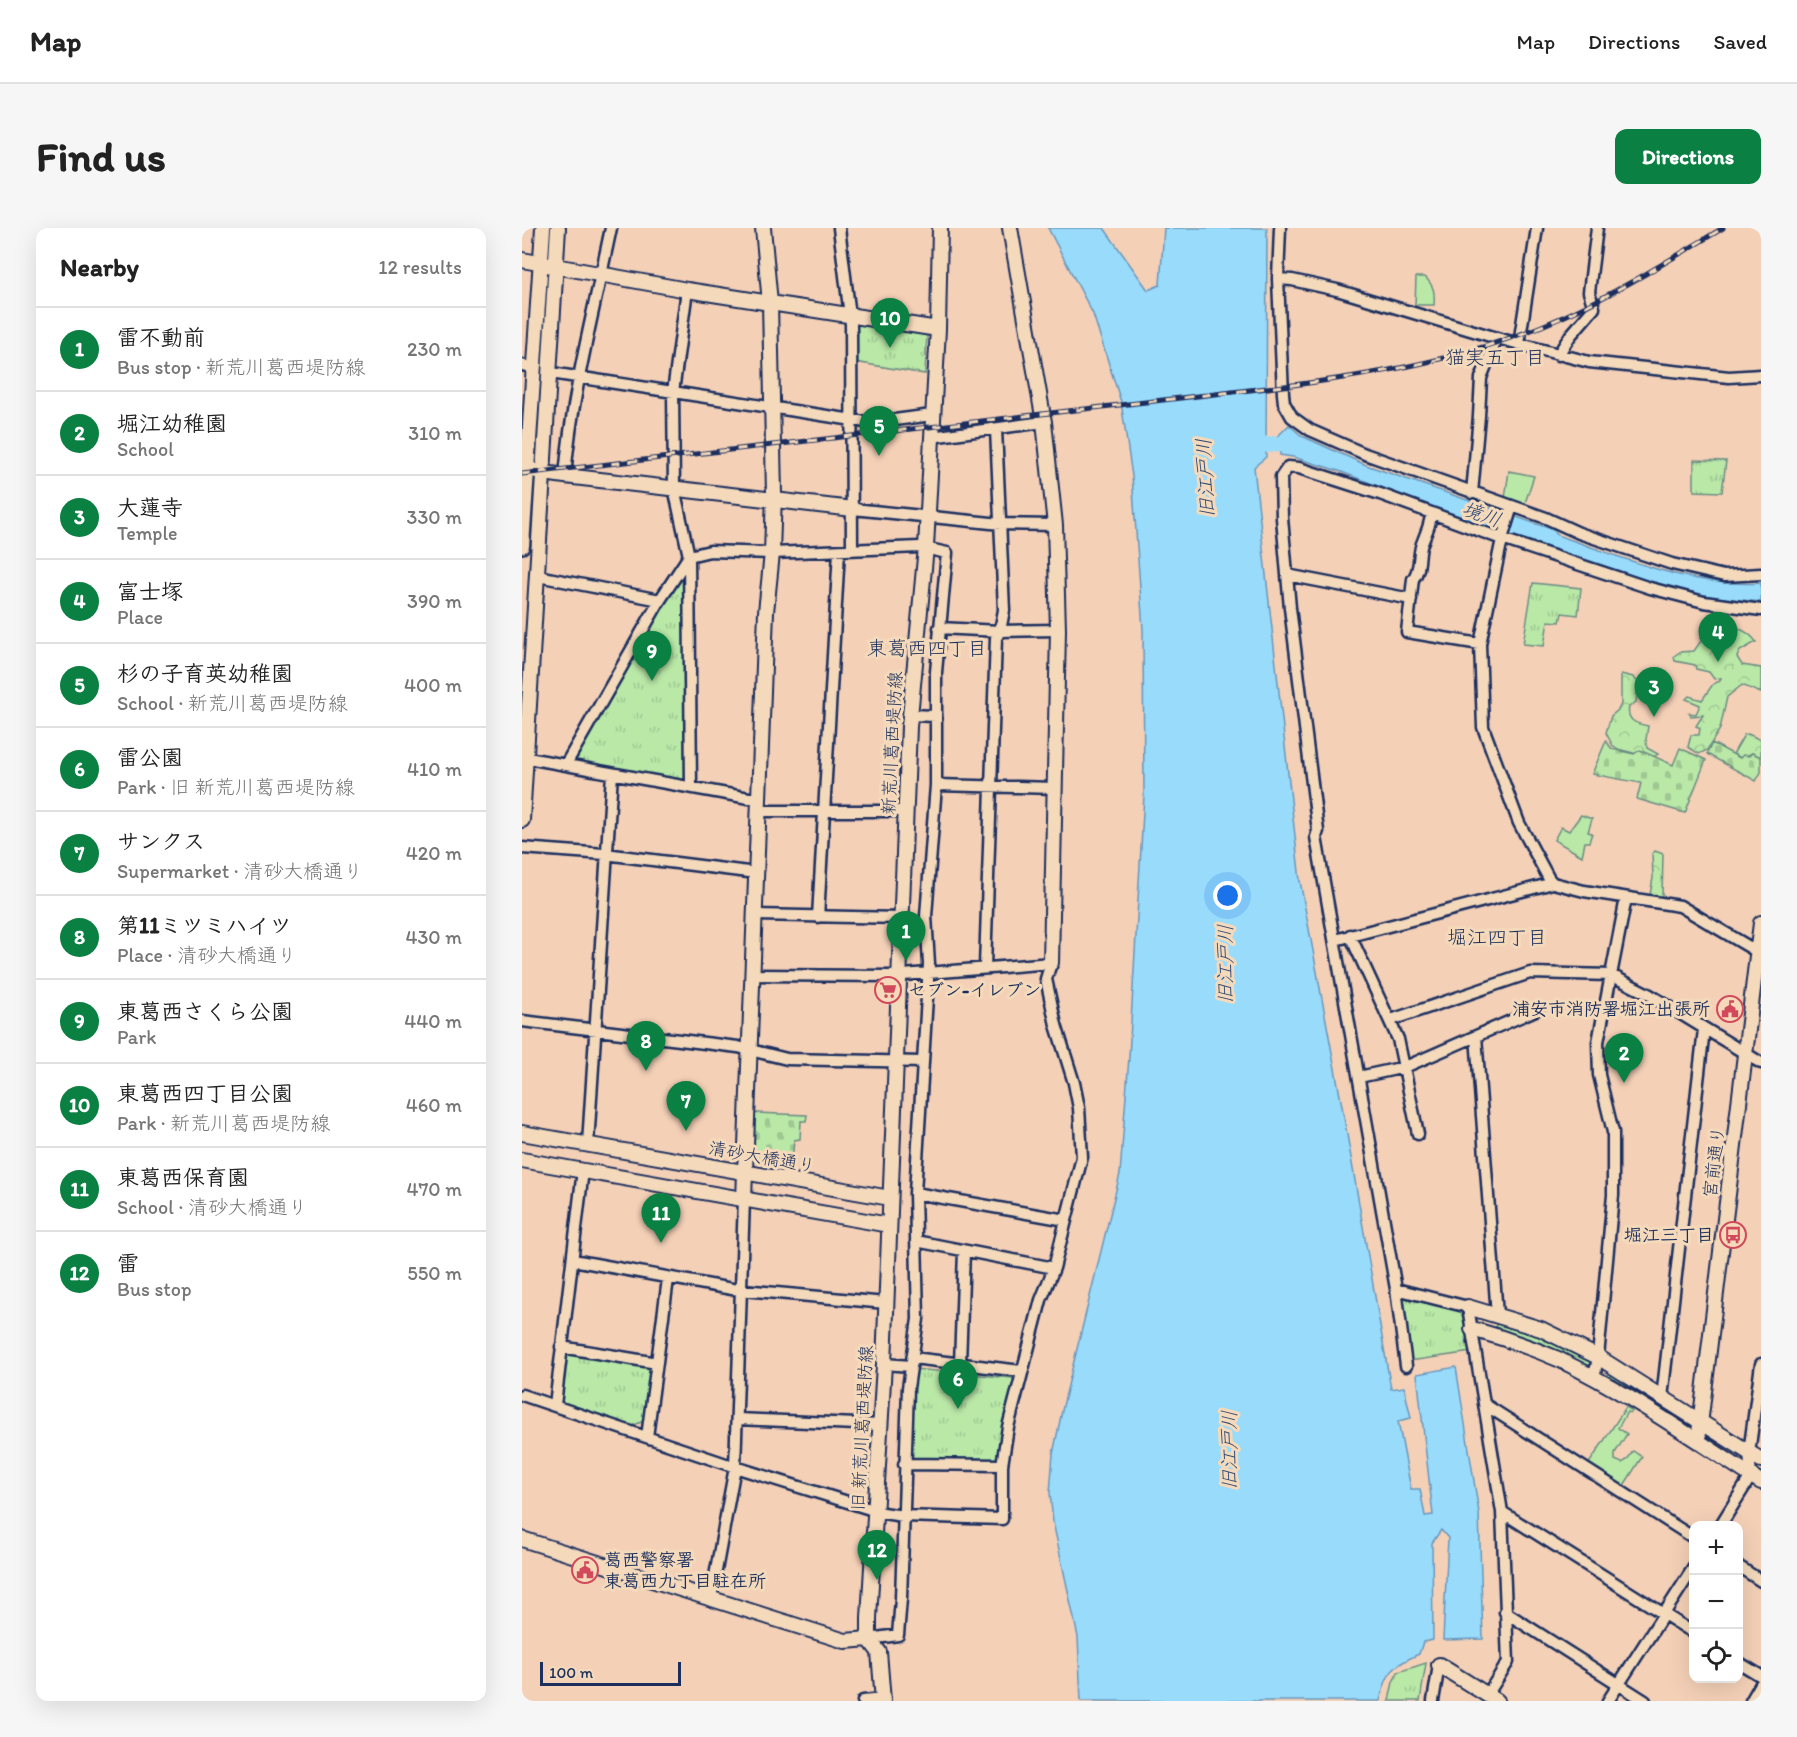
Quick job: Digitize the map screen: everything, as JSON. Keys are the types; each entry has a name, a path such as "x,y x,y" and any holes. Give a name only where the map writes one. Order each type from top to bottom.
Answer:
{"street":[{"path":"522,546 528,367 541,264 543,228"},
{"path":"522,820 524,757 538,576 558,228"},
{"path":"565,476 568,439 579,377 611,228"},
{"path":"711,1598 735,1467 738,1419 754,915 766,612 772,553 770,303 763,228"},
{"path":"839,228 850,316 852,550"},
{"name":"新荒川葛西堤防線","path":"889,1226 909,715 926,547 938,329 940,228"},
{"path":"522,1395 735,1467 876,1511 903,1516 1002,1519 1002,1465 1008,1426 1041,1300 1054,1268 1082,1157 1082,1134 1074,1083 1056,1025 1046,979 1051,963 1055,788 1058,630 1055,525 1044,422 1010,228"},
{"path":"1280,228 1278,279 1282,394 1292,417 1310,430 1365,454 1472,493 1511,510 1552,520 1579,534 1672,564 1724,576 1761,574"},
{"path":"1519,344 1537,228"},
{"path":"1558,356 1570,336 1594,308 1589,292 1597,228"},
{"path":"522,260 687,290 938,329"},
{"path":"1278,279 1337,290 1558,356 1589,362 1729,377 1761,375"},
{"path":"687,290 673,392 674,488 690,556 690,787"},
{"path":"1472,493 1481,378 1497,338"},
{"path":"551,373 872,423 932,415"},
{"path":"931,437 1044,422"},
{"path":"985,967 996,639 1000,631 1004,609 996,429"},
{"path":"525,467 565,476 927,518 1001,524 1055,525"},
{"path":"1406,1366 1396,1289 1316,837 1316,820 1287,575 1280,481 1282,472 1288,467 1299,468 1650,588 1704,602 1761,610"},
{"path":"1511,510 1503,536 1480,644 1483,727 1519,823 1551,882"},
{"path":"1432,513 1426,537 1422,542 1417,575 1413,579 1407,632 1480,644"},
{"path":"522,1539 845,1641 898,1635 908,1388 918,1319 915,1193 928,972 926,916 936,785 939,628 947,553 926,547 772,553 710,551 690,556 660,600 566,764"},
{"path":"818,917 839,551"},
{"path":"1287,575 1411,599"},
{"path":"538,576 660,600"},
{"path":"939,628 1000,631 1058,630"},
{"path":"909,715 936,716"},
{"path":"524,757 749,798 759,805 823,812 906,811"},
{"path":"588,1144 605,854 612,774"},
{"path":"936,785 1055,788"},
{"path":"522,848 605,854 756,873"},
{"path":"1335,940 1551,882 1584,891 1680,906 1759,953"},
{"path":"1594,1378 1599,1357 1613,1195 1613,1132 1599,1075 1598,1042 1626,898"},
{"path":"754,915 901,918"},
{"name":"宮前通り","path":"1698,1441 1761,922"},
{"path":"1350,935 1398,1039 1418,1134"},
{"path":"752,975 899,975 1051,963"},
{"path":"1391,1020 1530,973 1611,975 1650,995 1761,1063"},
{"path":"1359,1077 1405,1066 1538,1009"},
{"path":"522,1021 738,1047 787,1059 922,1062"},
{"path":"1662,1398 1704,1029"},
{"path":"1476,1036 1497,1315"},
{"name":"清砂大橋通り","path":"522,1132 890,1198"},
{"path":"522,1160 889,1226"},
{"path":"555,1405 584,1170"},
{"path":"915,1193 1066,1220"},
{"name":"旧 新荒川葛西堤防線","path":"883,1700 879,1652 869,1639 889,1226"},
{"path":"916,1241 1054,1268"},
{"path":"960,1364 964,1251"},
{"path":"573,1260 741,1291 886,1303"},
{"path":"646,1437 668,1279"},
{"path":"1396,1289 1541,1329 1599,1357 1755,1457"},
{"path":"1433,1701 1439,1665 1492,1698 1508,1662 1502,1512 1468,1307"},
{"path":"1472,1329 1556,1359 1594,1378 1756,1479"},
{"path":"561,1347 657,1363"},
{"path":"884,1364 912,1362 960,1364 1021,1371"},
{"path":"1724,1521 1756,1479 1755,1457 1761,1364"},
{"path":"1484,1404 1689,1535"},
{"path":"738,1419 881,1425"},
{"path":"904,1464 1002,1465"},
{"path":"1502,1512 1689,1631"},
{"path":"1743,1569 1761,1581"},
{"path":"1608,1701 1689,1575"},
{"path":"1505,1612 1645,1701"},
{"path":"1743,1665 1761,1676"},
{"path":"1751,1701 1761,1684"},
{"path":"863,1701 883,1700"}],"green space":[{"path":"1416,277 1425,277 1432,286 1434,305 1415,305"},
{"path":"854,322 927,334 925,374 855,362"},
{"path":"1694,460 1726,461 1722,492 1694,491"},
{"path":"1509,471 1534,476 1524,506 1505,498"},
{"path":"687,564 687,782 574,762 660,599"},
{"path":"1533,583 1581,588 1578,615 1562,613 1560,622 1548,621 1544,646 1523,644"},
{"path":"1726,624 1739,628 1756,642 1740,651 1737,657 1742,665 1761,668 1761,693 1742,685 1727,697 1720,729 1707,750 1699,754 1688,747 1691,735 1699,735 1700,728 1696,726 1703,715 1691,716 1689,713 1696,714 1700,705 1686,699 1689,696 1702,700 1713,684 1721,678 1714,679 1709,672 1696,669 1695,665 1675,661 1674,656 1680,652 1694,651 1701,638 1717,633"},
{"path":"1621,674 1633,677 1641,685 1636,702 1629,707 1629,716 1633,721 1648,726 1647,748 1658,754 1652,758 1618,749 1613,746 1606,733 1611,716 1621,704"},
{"path":"1748,734 1761,740 1761,757 1752,753 1741,758 1733,754 1744,735"},
{"path":"1606,741 1612,749 1634,754 1640,750 1673,765 1680,748 1706,760 1685,813 1637,799 1641,783 1592,774"},
{"path":"1712,743 1740,758 1752,753 1761,757 1761,772 1756,781 1707,754"},
{"path":"1581,815 1592,819 1588,832 1592,833 1589,842 1585,842 1582,856 1554,840 1561,827 1569,831"},
{"path":"1655,851 1663,854 1662,897 1650,895 1653,878 1652,854"},
{"path":"755,1113 807,1115 806,1121 801,1121 800,1139 794,1140 792,1161 754,1158 751,1153"},
{"path":"1403,1295 1461,1309 1464,1313 1471,1352 1410,1361 1401,1297"},
{"path":"1497,1322 1540,1335 1588,1355 1593,1362 1588,1369 1498,1332 1495,1328"},
{"path":"565,1352 644,1363 650,1372 644,1421 632,1426 559,1401"},
{"path":"913,1369 1013,1378 1000,1457 996,1460 910,1458"},
{"path":"1611,1370 1667,1406 1662,1413 1605,1379"},
{"path":"1626,1407 1632,1411 1627,1412 1618,1428 1627,1434 1615,1453 1615,1460 1622,1463 1633,1451 1642,1457 1623,1487 1588,1465"},
{"path":"1426,1663 1420,1701 1389,1701 1393,1682 1398,1672"}],"water":[{"name":"旧江戸川","path":"1048,228 1104,228 1148,290 1160,285 1164,228 1267,228 1266,457 1254,467 1300,881 1391,1389 1404,1387 1411,1418 1398,1421 1411,1489 1420,1489 1425,1516 1433,1515 1417,1374 1456,1367 1479,1513 1483,1639 1443,1640 1448,1538 1441,1530 1432,1543 1433,1640 1423,1642 1419,1654 1392,1671 1385,1683 1380,1701 1081,1701 1078,1637 1053,1522 1050,1493 1053,1454 1063,1406 1120,1174 1144,795 1143,629 1132,476 1121,402 1093,314"},
{"path":"1289,425 1302,436 1366,465 1554,530 1557,535 1632,561 1709,581 1761,583 1761,602 1713,597 1653,584 1514,538 1339,471 1280,455 1278,436"}],"waterway":[{"name":"境川","path":"1242,445 1288,444 1300,448"}],"railway":[{"path":"522,474 1293,385 1398,368 1499,342 1565,316 1665,263 1723,228"}],"place":[{"name":"東葛西四丁目公園","path":"890,348"},
{"name":"杉の子育英幼稚園","path":"879,456"},
{"name":"富士塚","path":"1718,662"},
{"name":"東葛西さくら公園","path":"652,681"},
{"name":"大蓮寺","path":"1654,717"},
{"name":"雷不動前","path":"906,961"},
{"name":"セブン-イレブン","path":"888,990"},
{"name":"浦安市消防署堀江出張所","path":"1730,1009"},
{"name":"第11ミツミハイツ","path":"646,1071"},
{"name":"堀江幼稚園","path":"1624,1083"},
{"name":"サンクス","path":"686,1131"},
{"name":"堀江三丁目","path":"1733,1235"},
{"name":"東葛西保育園","path":"661,1243"},
{"name":"雷公園","path":"958,1409"},
{"name":"葛西警察署 東葛西九丁目駐在所","path":"585,1570"},
{"name":"雷","path":"877,1580"}],"district":[{"name":"猫実五丁目","path":"1495,357"},
{"name":"東葛西四丁目","path":"927,648"},
{"name":"堀江四丁目","path":"1497,937"}]}
